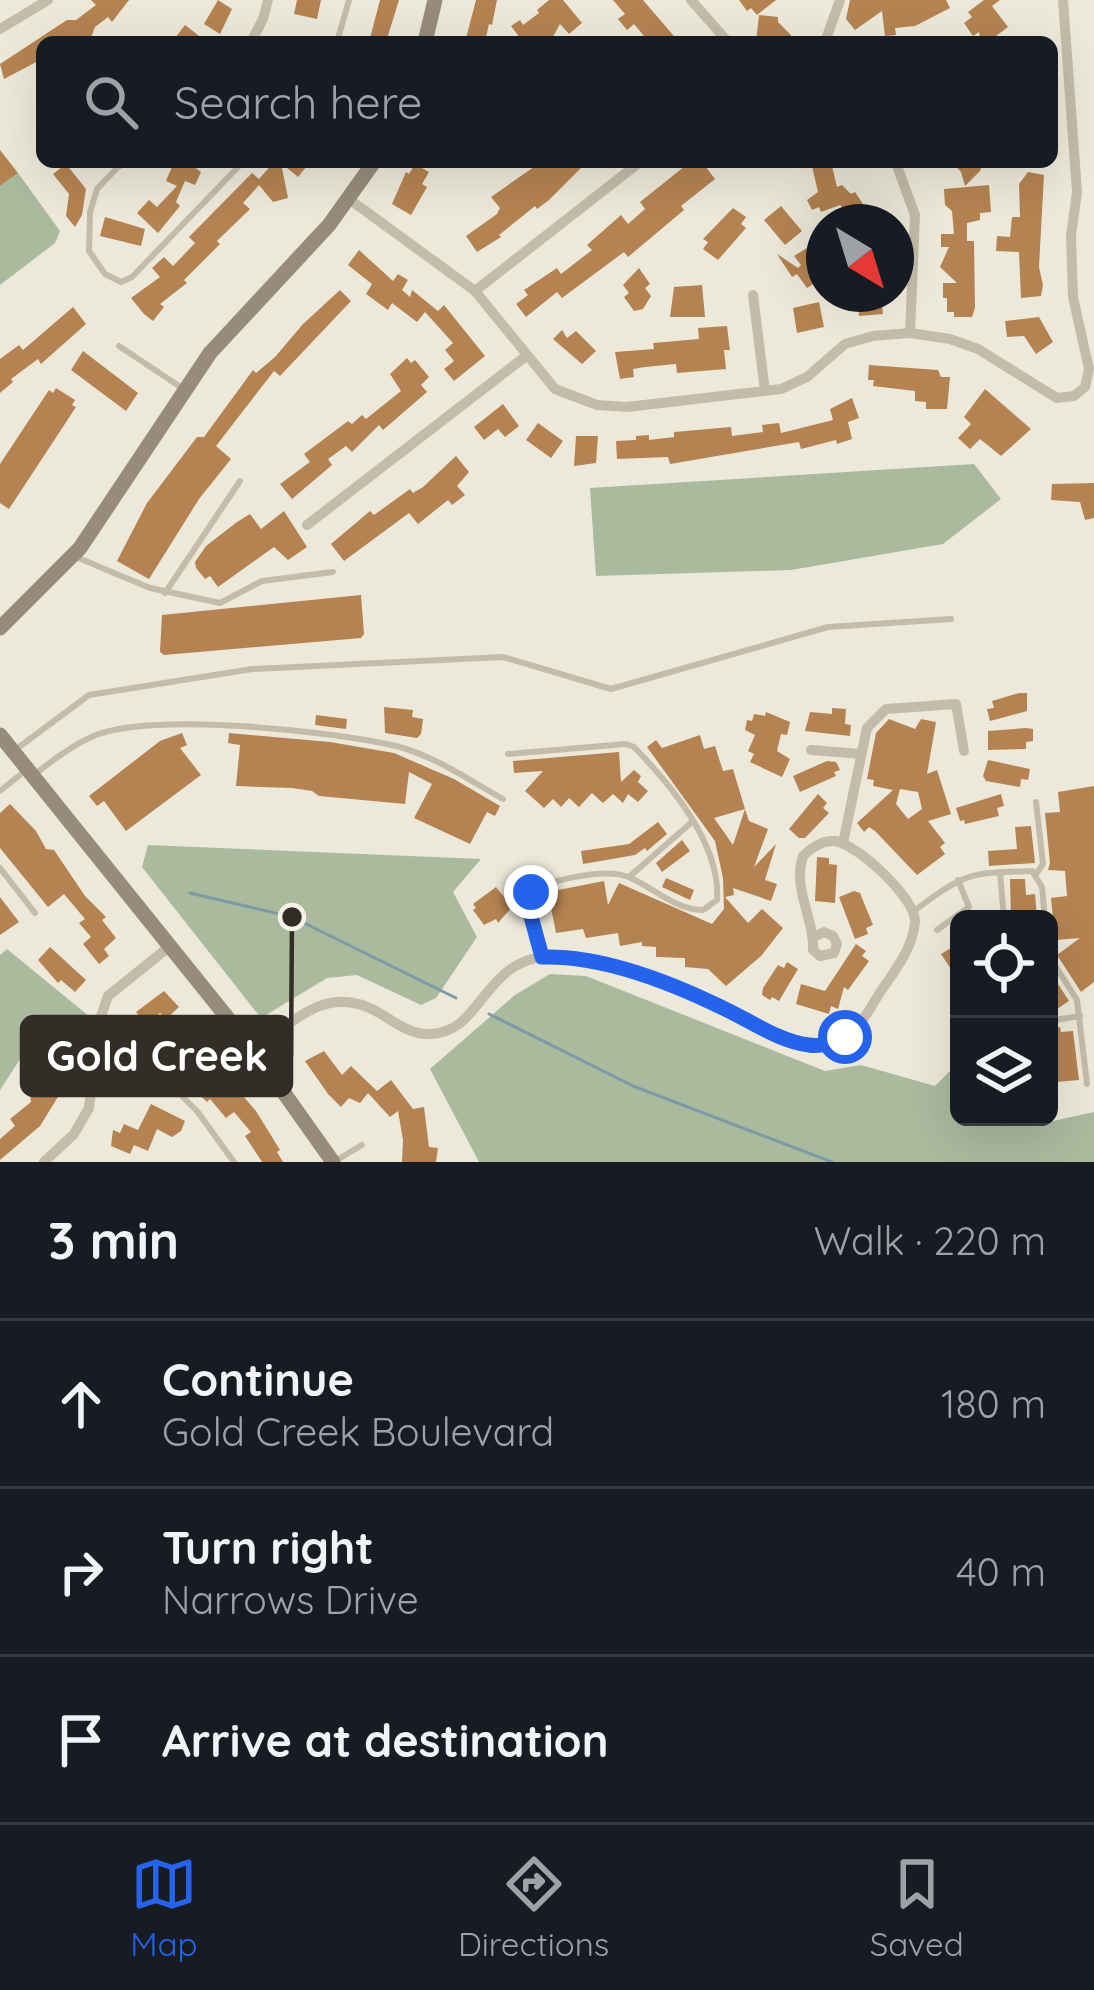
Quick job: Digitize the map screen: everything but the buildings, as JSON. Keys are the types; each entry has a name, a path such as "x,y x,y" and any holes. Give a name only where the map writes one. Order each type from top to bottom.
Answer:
{"main road":[{"path":"426,36 435,0"},
{"path":"0,628 72,556 230,329 303,254 370,168"},
{"path":"0,735 255,1052 333,1162"}],"street":[{"path":"0,29 48,0"},
{"path":"253,36 268,0"},
{"path":"691,0 723,36"},
{"path":"827,36 840,0"},
{"path":"349,199 475,291 555,388 576,399 613,407 789,387 845,344 910,333 978,349 1052,396 1068,398 1079,392 1090,369 1073,297 1071,236 1077,192 1063,0"},
{"path":"475,291 632,168"},
{"path":"898,168 914,215 910,333"},
{"path":"753,295 765,391"},
{"path":"308,525 526,356"},
{"path":"843,843 866,728 886,709 956,704 964,752"},
{"path":"811,750 861,754"},
{"path":"255,1052 308,1012 337,1000 362,1003 407,1030 439,1033 462,1022 500,975 521,962 542,957 611,966 711,1002 797,1042 821,1045 845,1037 861,1022 905,954 915,924 914,911 878,869 843,843 822,842 800,863 806,916 816,936"},
{"path":"44,1162 74,1134 89,1108 99,1022 108,996 170,946"}],"lane":[{"path":"339,36 349,0"},
{"path":"116,168 97,189 90,212 89,251 105,274 121,282 132,277 237,168"},
{"path":"119,346 185,390"},
{"path":"165,592 240,481"},
{"path":"72,556 165,592 220,603 262,581 333,572"},
{"path":"12,752 89,695 252,669 502,657 611,689 828,627 951,619"},
{"path":"0,791 79,744 111,731 171,724 223,725 396,746 433,759 503,799"},
{"path":"508,754 634,746 707,841 714,862 718,886 712,905 703,910 682,906 616,874 534,889 529,909 542,957"},
{"path":"1036,802 1043,864 1036,874"},
{"path":"629,877 693,821"},
{"path":"0,868 35,913"},
{"path":"914,911 958,880 985,871 1036,874"},
{"path":"1000,872 1003,910"},
{"path":"1036,874 1044,910"},
{"path":"937,930 969,907 958,880"},
{"path":"1058,970 1077,1000 1087,1084"},
{"path":"1058,1020 1080,1016"},
{"path":"162,1076 197,1111 234,1162"},
{"path":"333,1162 362,1145"}],"green space":[{"path":"18,173 60,231 55,243 0,285 0,186"},
{"path":"974,464 1001,499 943,544 791,570 596,576 590,488"},
{"path":"148,845 481,859 453,892 477,937 436,998 421,1005 357,975 327,978 261,1018 142,867"},
{"path":"7,949 90,1017 84,1037 43,1024 0,1090 0,955"},
{"path":"550,974 586,976 825,1071 861,1065 935,1086 950,1071 950,1126 1058,1126 1058,1120 1094,1112 1094,1162 479,1162 430,1069 515,995"}],"waterway":[{"path":"190,893 292,917 456,998"},
{"path":"489,1014 633,1086 832,1162"}],"place":[{"name":"Gold Creek","path":"292,917"}],"route":[{"path":"531,892 529,909 542,957 611,966 711,1002 806,1045 829,1044 845,1037"}]}
